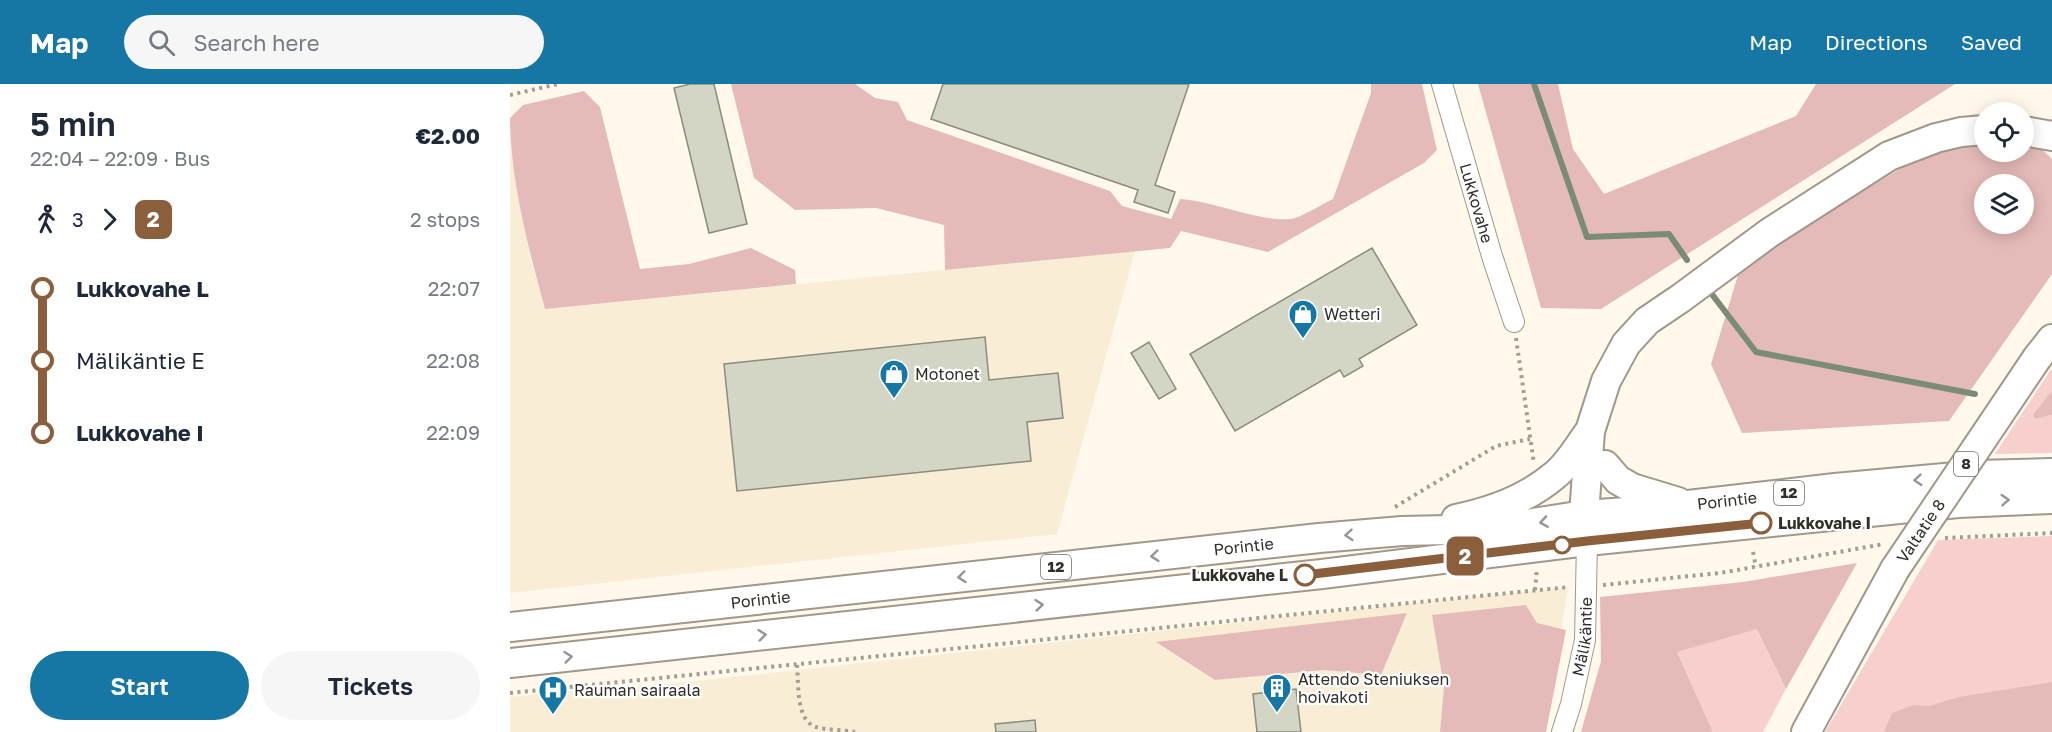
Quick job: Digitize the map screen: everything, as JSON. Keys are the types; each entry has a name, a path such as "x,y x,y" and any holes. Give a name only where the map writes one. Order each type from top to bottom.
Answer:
{"highway":[{"path":"1591,523 1590,431 1606,381 1626,344 1647,321 1768,232 1889,156 1936,138 1974,131"},
{"path":"2034,133 2052,136"},
{"path":"1591,523 1605,465 1610,432 1630,371 1640,353 1681,298"},
{"name":"Valtatie 8","path":"1806,732 1894,555 2045,349"},
{"path":"1402,531 1482,513 1538,487 1556,474 1590,431"},
{"path":"1605,465 1618,480 1632,488 1689,506"},
{"name":"Porintie","path":"510,663 1539,548 1591,523 1689,506 1835,488 1977,475 2052,473"},
{"name":"Porintie","path":"510,627 1307,539 1402,531 1494,529 2052,499"}],"street":[{"name":"Lukkovahe","path":"1442,84 1492,256 1514,322"},
{"name":"Mälikäntie","path":"1562,732 1571,704 1585,640 1591,523"}],"path":[{"path":"510,95 558,84"},
{"path":"1514,322 1538,487"},
{"path":"1386,508 1396,507 1496,446 1530,439"},
{"path":"1938,538 2052,533"},
{"path":"1535,590 1539,548"},
{"path":"1753,552 1756,567"},
{"path":"510,693 1894,555"},
{"path":"797,665 801,707 805,718 815,727 855,732"}],"shaded area":[{"path":"731,84 855,84 875,98 898,102 907,120 1110,191 1122,206 1171,219 1180,199 1207,203 1251,215 1290,219 1333,199 1371,93 1371,84 1422,84 1437,150 1424,163 1268,252 1181,231 1170,248 945,270 944,225 876,208 795,210 754,178"},
{"path":"1478,84 1558,84 1573,149 1604,194 1796,116 1816,84 1955,84 1601,309 1541,308"},
{"path":"584,91 600,107 640,269 689,264 751,248 795,270 796,284 545,309 517,190 510,118 523,105"},
{"path":"1974,143 1974,162 2034,162 2034,144 2038,145 2052,159 2052,274 1949,421 1742,433 1711,364 1738,275 1777,244 1922,155"},
{"path":"510,146 531,261 545,309 1135,251 1057,534 510,593"},
{"path":"2052,368 2052,391 2033,414 2035,419 2052,415 2052,453 1995,454"},
{"path":"2052,391 2052,415 2035,419 2033,414"},
{"path":"2052,536 2052,732 1825,732 1938,540"},
{"path":"1857,563 1786,689 1757,629 1677,652 1713,732 1581,732 1601,661 1600,597 1743,582"},
{"path":"1568,587 1546,732 510,732 510,697 592,689 593,692"},
{"path":"1526,605 1537,623 1566,630 1546,732 1440,732 1444,687 1432,615"},
{"path":"1407,613 1381,675 1323,670 1215,680 1156,642"},
{"path":"1757,628 1786,689 1763,732 1713,732 1677,652"},
{"path":"2052,682 2052,732 1884,732 1892,713 1914,705 1929,706 1959,697"}],"building":[{"path":"690,84 714,84 747,224 709,233 674,88"},
{"path":"943,84 1189,84 1155,185 1175,192 1168,213 1134,202 1138,190 931,119"},
{"name":"Wetteri","path":"1372,248 1417,325 1359,359 1363,366 1344,377 1340,370 1235,431 1190,354"},
{"name":"Motonet","path":"985,337 989,380 1058,373 1063,418 1027,422 1031,461 737,491 724,364"},
{"path":"1149,342 1176,389 1159,399 1131,353"},
{"name":"Attendo Steniuksen hoivakoti","path":"1296,689 1301,732 1257,732 1253,694"},
{"path":"1035,720 1036,732 996,732 995,724"}],"waterway":[{"path":"1534,84 1587,237 1669,234 1687,260"},
{"path":"1711,293 1756,352 1975,394"}],"bus line":[{"name":"2","path":"1305,575 1587,541 1761,523"}],"place":[{"name":"Wetteri","path":"1303,340"},
{"name":"Motonet","path":"894,400"},
{"name":"Lukkovahe I","path":"1761,523"},
{"name":"Lukkovahe L","path":"1305,575"},
{"name":"Attendo Steniuksen hoivakoti","path":"1277,714"},
{"name":"Rauman sairaala","path":"553,716"}]}
